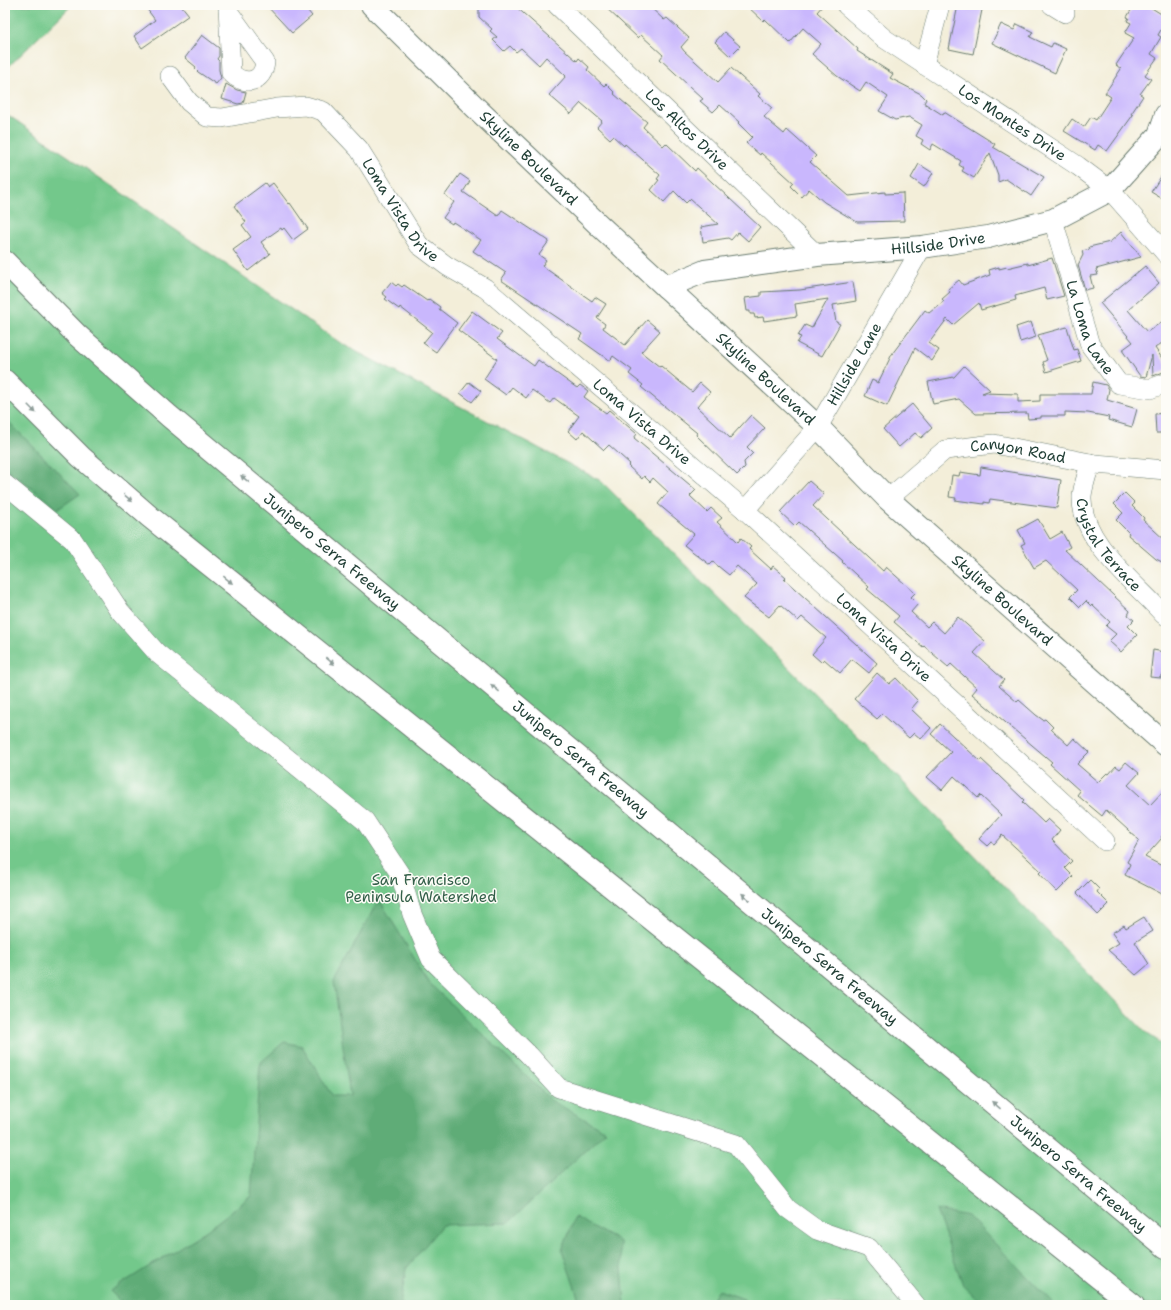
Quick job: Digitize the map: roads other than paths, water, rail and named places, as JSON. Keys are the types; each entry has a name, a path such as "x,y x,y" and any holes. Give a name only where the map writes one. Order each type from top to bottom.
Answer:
{"main road":[{"name":"Skyline Boulevard","path":"372,5 475,107 666,287 818,427 888,499 1166,745"},
{"name":"Hillside Drive","path":"666,287 705,271 817,255 922,247 988,237 1053,220 1110,190 1159,135 1166,115"},
{"name":"Junipero Serra Freeway","path":"5,262 77,335 158,406 1166,1247"},
{"path":"5,381 81,457 174,536 1133,1305"}],"street":[{"name":"Los Altos Drive","path":"557,5 817,255"},
{"name":"Los Montes Drive","path":"846,5 885,39 1078,166 1110,190 1166,254"},
{"path":"924,65 940,5"},
{"name":"Loma Vista Drive","path":"170,76 189,102 206,117 222,118 277,108 306,106 323,111 359,149 419,245 446,266 485,288 745,510 1105,841"},
{"name":"La Loma Lane","path":"1053,220 1090,345 1119,384 1150,389 1166,383"},
{"name":"Hillside Lane","path":"745,510 818,427 922,247"},
{"name":"Canyon Road","path":"888,499 944,450 994,444 1090,462 1166,470"},
{"name":"Crystal Terrace","path":"1090,462 1082,496 1086,521 1096,541 1164,615"},
{"path":"5,484 73,540 120,611 156,653 365,821 400,874 412,914 431,959 529,1055 559,1088 736,1144 788,1209 817,1230 869,1248 916,1305"}],"park label":[{"name":"San Francisco Peninsula Watershed","path":"421,888"}]}
